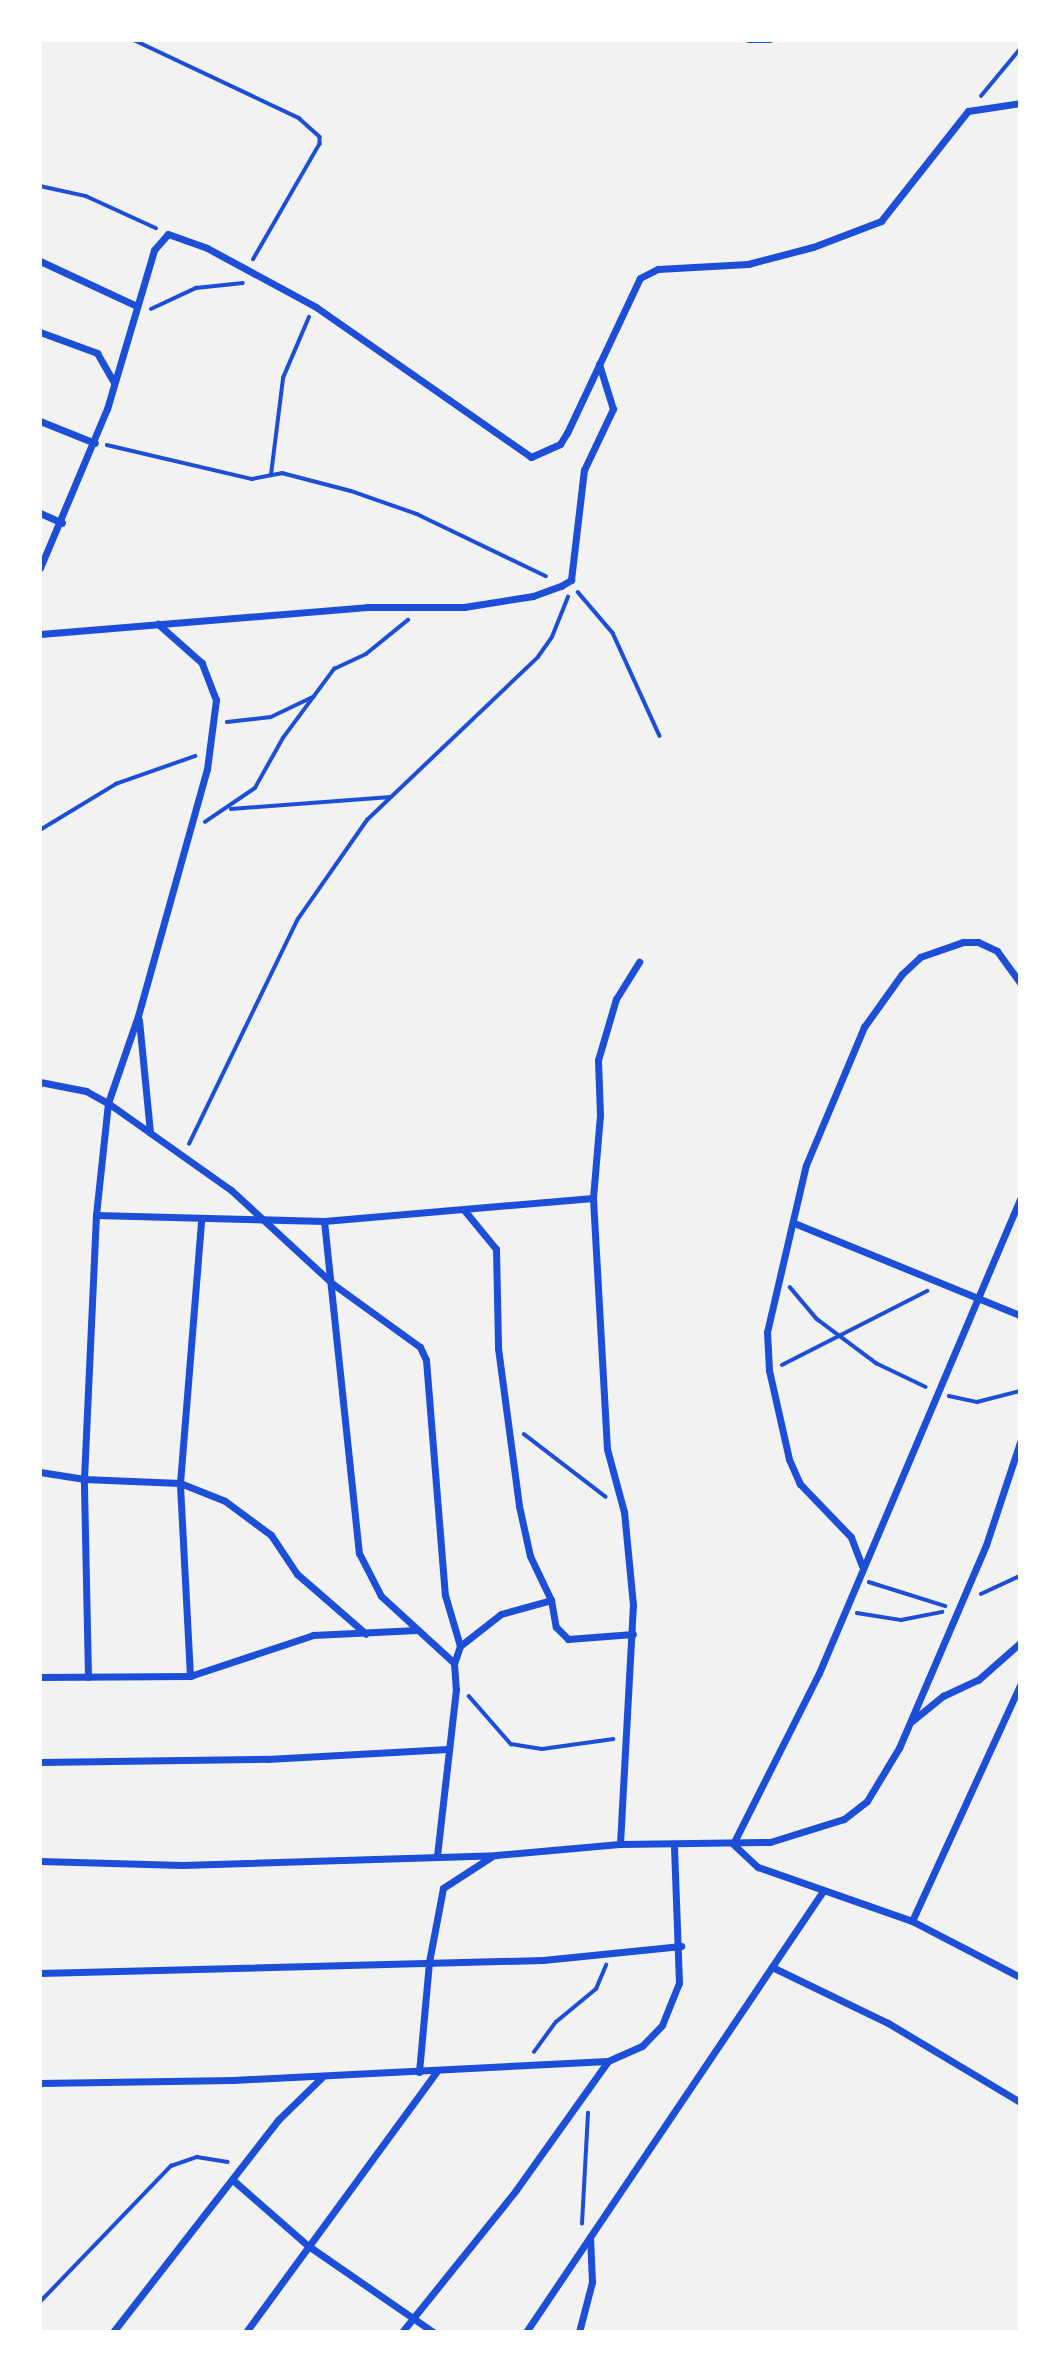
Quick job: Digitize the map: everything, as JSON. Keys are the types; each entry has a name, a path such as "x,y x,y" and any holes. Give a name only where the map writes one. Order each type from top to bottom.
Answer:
{"street":[{"path":"40,568 95,443 154,250 167,234 248,269 316,307 528,457 550,449 568,433 640,278 658,269 748,264 813,247 881,221 968,111 1020,103"},
{"path":"40,261 137,306"},
{"path":"40,332 97,353 114,384"},
{"path":"40,634 366,607 428,608 533,596 568,584 575,512 584,470 613,409 598,364"},
{"path":"40,421 95,443"},
{"path":"40,513 62,523"},
{"path":"88,1677 84,1479 96,1215 108,1103 138,1016 191,830 215,724 216,701 210,676 190,650 158,624"},
{"path":"862,1566 851,1537 800,1484 786,1448 769,1370 767,1332 806,1165 824,1115 864,1027 902,974 935,949 978,942 998,951 1020,983"},
{"path":"620,1844 633,1634 624,1512 607,1449 593,1198 600,1115 598,1060 616,999 639,962"},
{"path":"138,1016 150,1132"},
{"path":"40,1082 86,1091 150,1132 265,1221 333,1284 399,1328 421,1347 426,1360 445,1595 460,1646"},
{"path":"96,1215 201,1220 324,1221 593,1198"},
{"path":"733,1844 809,1695 1020,1199"},
{"path":"464,1210 496,1248 498,1348 526,1542 551,1600 556,1627 568,1639 633,1634"},
{"path":"190,1676 180,1483 201,1220"},
{"path":"324,1221 333,1284 359,1553 381,1596 454,1663"},
{"path":"794,1223 1020,1315"},
{"path":"40,1861 182,1866 496,1855 620,1844 733,1844 770,1842 844,1819 867,1801 884,1778 911,1721 986,1545 1020,1442"},
{"path":"40,1472 84,1479 180,1483 225,1501 271,1535 298,1574 366,1634"},
{"path":"437,1856 457,1681 454,1663 460,1646 501,1614 551,1600"},
{"path":"40,1677 190,1676 313,1635 417,1630"},
{"path":"911,1721 943,1696 978,1680 1020,1643"},
{"path":"912,1921 1020,1685"},
{"path":"40,1762 267,1759 448,1749"},
{"path":"40,2083 436,2072 526,2064 608,2061 642,2046 662,2025 679,1983 681,1946 674,1844"},
{"path":"733,1844 758,1867 912,1921 1020,1977"},
{"path":"419,2072 429,1962 443,1888 496,1855"},
{"path":"526,2332 823,1891"},
{"path":"40,1973 429,1962 610,1954 681,1946"},
{"path":"772,1967 888,2023 1020,2102"},
{"path":"402,2332 516,2190 608,2061"},
{"path":"246,2332 436,2072"},
{"path":"113,2332 234,2181 278,2120 322,2076"},
{"path":"234,2181 307,2245 433,2332"},
{"path":"579,2332 592,2281 590,2237"}],"lane":[{"path":"748,40 770,40"}],"path":[{"path":"134,40 287,112 320,137 320,144 248,269"},
{"path":"968,111 1020,49"},
{"path":"40,186 105,203 167,234"},
{"path":"132,322 166,298 196,288 269,280"},
{"path":"271,475 283,378 316,307"},
{"path":"95,443 166,455 252,479 282,473 311,480 417,514 568,584 593,606 613,633 660,736"},
{"path":"184,1156 298,919 367,820 538,657 552,637 568,584"},
{"path":"191,830 229,810 265,774 284,738 340,664 366,654 428,608"},
{"path":"215,724 271,717 315,696"},
{"path":"40,830 116,784 195,756 213,738"},
{"path":"229,810 391,797"},
{"path":"781,1274 801,1303 890,1372 937,1392 977,1402 1020,1391"},
{"path":"769,1370 804,1357 839,1333 942,1284"},
{"path":"509,1423 624,1512"},
{"path":"961,1602 1020,1576"},
{"path":"845,1610 901,1620 950,1608 858,1578"},
{"path":"457,1681 496,1732 511,1744 541,1749 627,1737"},
{"path":"526,2064 556,2022 596,1989 610,1954"},
{"path":"583,2247 587,2090"},
{"path":"40,2302 171,2166 197,2157 244,2167"}]}
